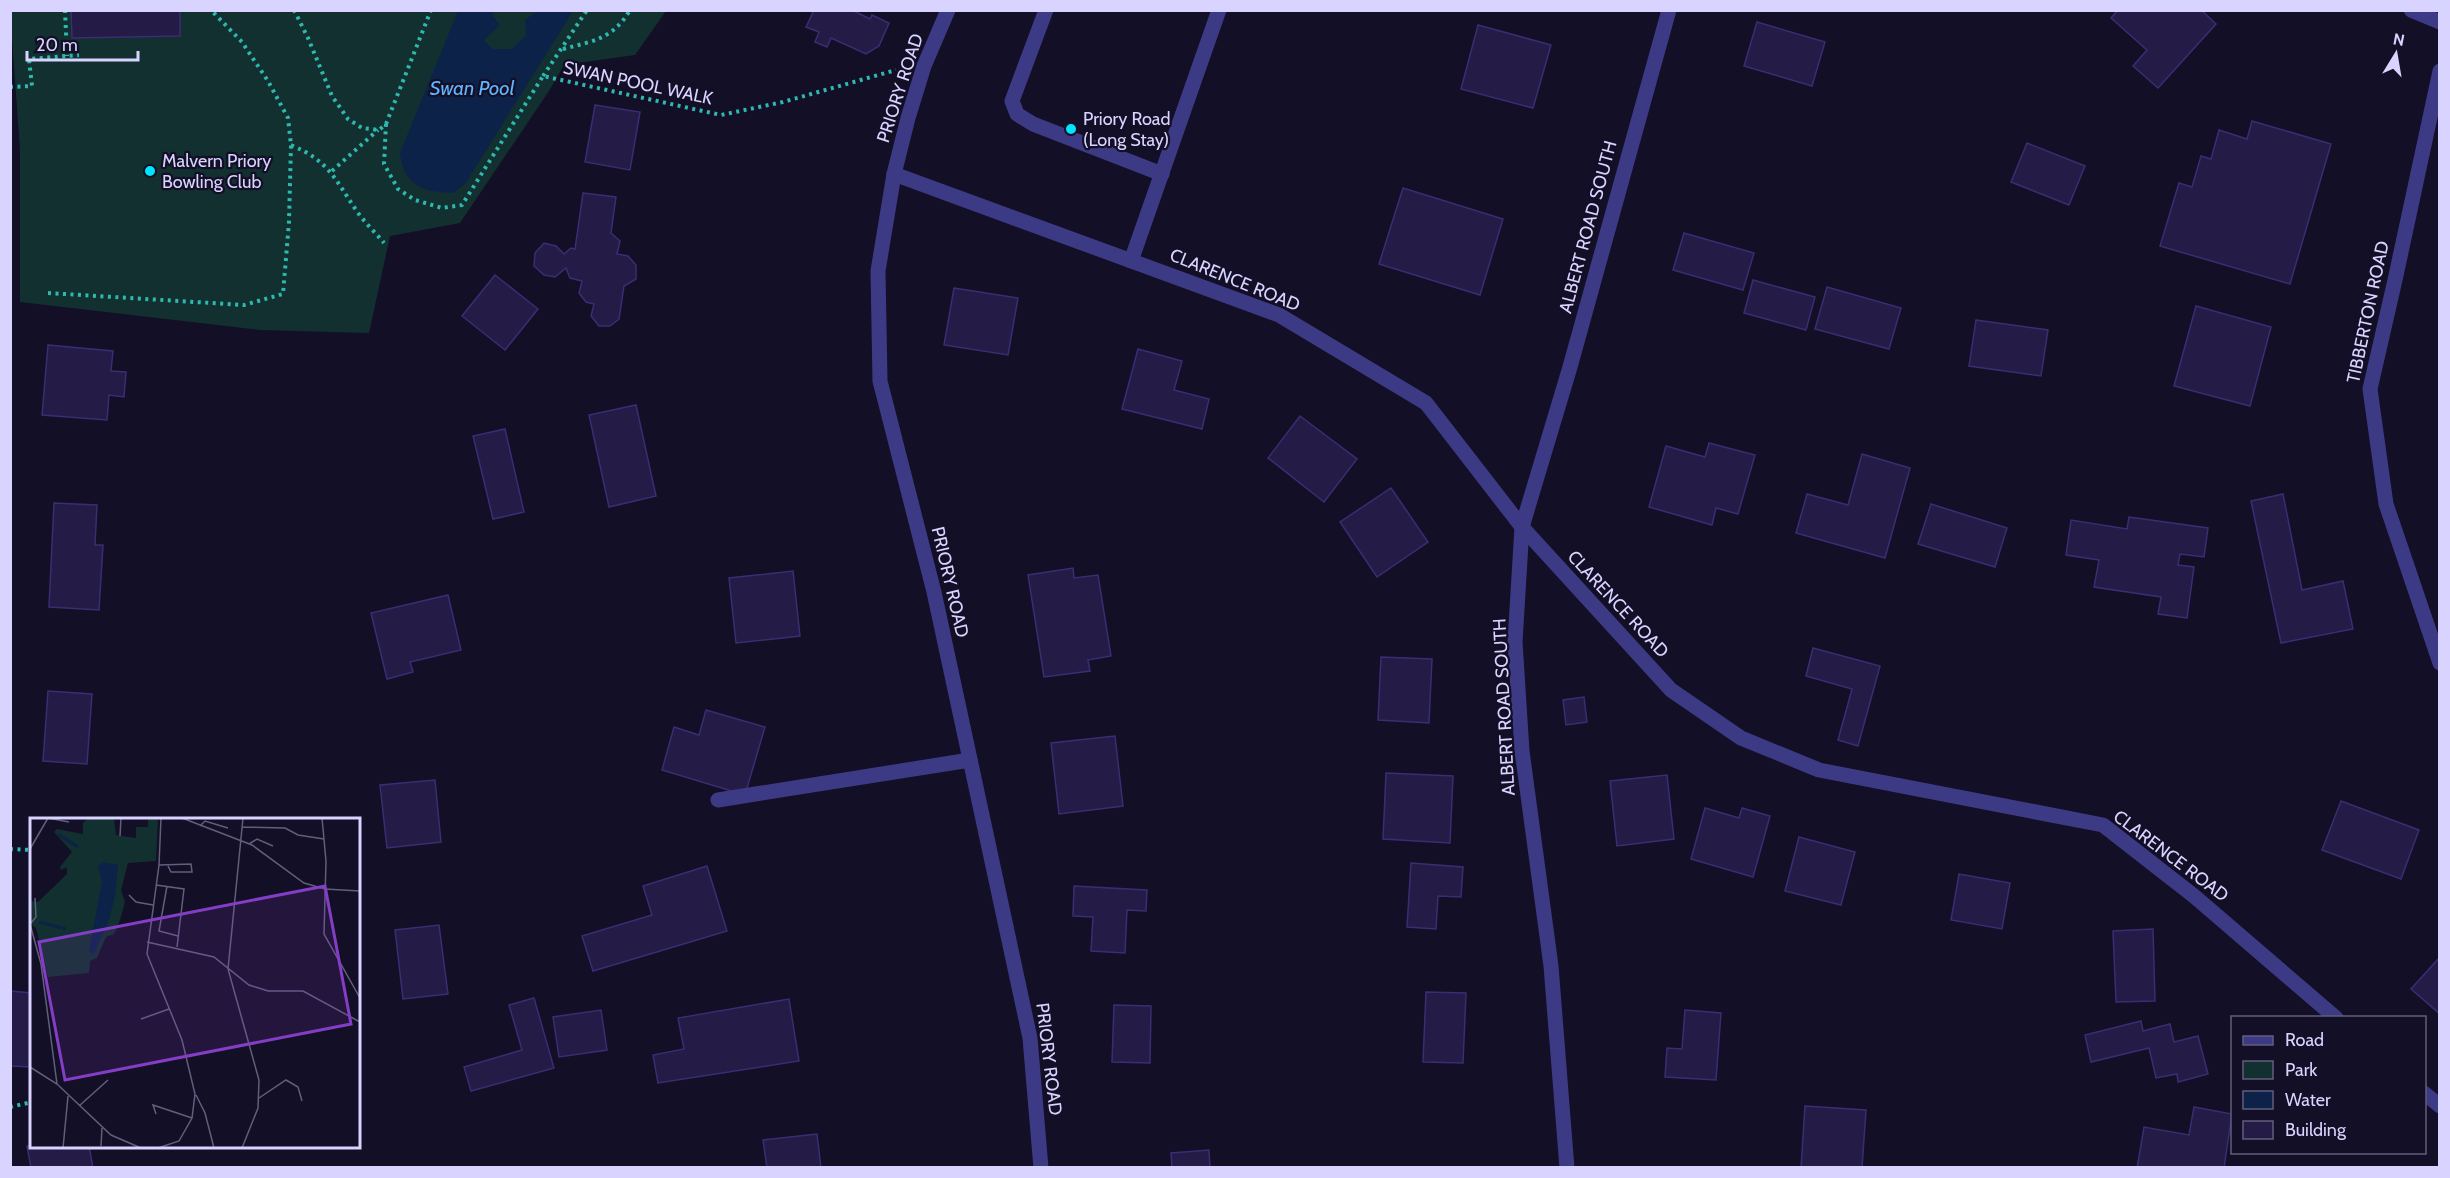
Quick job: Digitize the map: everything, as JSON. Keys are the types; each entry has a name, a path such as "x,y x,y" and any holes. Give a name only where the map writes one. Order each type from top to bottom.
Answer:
{"street":[{"name":"PRIORY ROAD","path":"948,10 924,66 894,174 878,271 880,381 934,592 1030,1038 1041,1167"},
{"path":"1046,10 1012,101 1017,114 1033,124 1162,174"},
{"path":"1131,261 1219,10"},
{"name":"ALBERT ROAD SOUTH","path":"1567,1167 1551,966 1522,752 1515,642 1522,527 1570,367 1670,10"},
{"path":"2411,10 2439,22"},
{"name":"TIBBERTON ROAD","path":"2439,71 2396,280 2370,389 2386,504 2439,663"},
{"name":"CLARENCE ROAD","path":"894,174 1279,315 1426,403 1522,527 1671,690 1741,738 1819,770 2103,825 2194,896 2335,1016"},
{"path":"718,800 970,760"},
{"path":"2426,1095 2439,1106"}],"path":[{"path":"65,10 67,56"},
{"path":"48,293 244,305 283,294 289,222 291,145 288,118 268,81 242,42 211,10"},
{"path":"294,10 332,96 348,119 362,128 379,130"},
{"path":"332,172 386,124 431,10"},
{"path":"543,76 587,10"},
{"path":"563,49 600,39 621,26 630,10"},
{"path":"10,87 32,86 29,59 79,55"},
{"name":"SWAN POOL WALK","path":"386,124 384,164 398,189 415,200 442,207 462,205 543,76 721,115 783,102 890,70 924,66"},
{"path":"291,145 308,152 332,172 357,212 384,243"},
{"path":"10,849 30,850"},
{"path":"10,1107 30,1102"}],"green space":[{"path":"10,11 666,11 635,55 564,65 460,223 390,236 369,333 261,330 20,302 20,149"}],"water":[{"name":"Swan Pool","path":"458,11 494,11 492,15 500,25 484,40 492,49 512,49 526,35 525,20 538,11 573,11 465,184 453,193 424,189 417,185 406,173 400,153"}],"building":[{"path":"71,10 180,10 180,36 72,38"},
{"path":"814,10 852,10 870,19 872,15 889,23 879,46 866,54 831,38 827,47 815,42 819,32 806,27"},
{"path":"2118,10 2201,10 2216,24 2158,88 2133,66 2147,50 2111,18"},
{"path":"1757,22 1825,42 1812,86 1744,66"},
{"path":"1478,25 1551,45 1533,108 1461,89"},
{"path":"595,105 640,112 630,170 585,162"},
{"path":"2252,121 2331,144 2290,284 2160,246 2179,183 2192,187 2201,156 2211,159 2219,130 2247,139"},
{"path":"2027,143 2085,166 2069,205 2011,182"},
{"path":"1403,188 1503,219 1480,295 1379,264"},
{"path":"583,193 616,197 611,233 620,241 617,254 628,256 636,265 636,279 624,286 619,319 610,326 599,326 591,316 594,304 586,302 579,293 582,281 570,278 566,268 555,277 544,275 534,266 535,253 544,243 556,246 564,254 571,248 575,249"},
{"path":"1684,233 1754,253 1743,290 1673,270"},
{"path":"495,275 538,309 505,350 462,316"},
{"path":"1753,280 1815,297 1806,330 1744,313"},
{"path":"1827,287 1901,308 1889,349 1815,329"},
{"path":"954,288 1018,298 1008,355 944,345"},
{"path":"2196,306 2271,327 2250,406 2174,386"},
{"path":"1976,320 2048,330 2041,376 1969,366"},
{"path":"48,345 113,351 111,371 126,372 124,397 109,395 107,420 42,415"},
{"path":"1138,349 1182,361 1174,390 1209,399 1202,429 1122,409"},
{"path":"636,405 656,496 609,507 589,415"},
{"path":"1300,416 1357,459 1324,502 1268,458"},
{"path":"505,429 524,512 493,519 473,436"},
{"path":"1709,443 1755,455 1738,514 1716,508 1712,525 1649,507 1666,446 1705,457"},
{"path":"1862,454 1910,468 1885,558 1796,533 1807,494 1848,505"},
{"path":"1391,488 1428,542 1377,577 1340,522"},
{"path":"2283,494 2302,590 2343,581 2353,629 2281,643 2251,501"},
{"path":"54,503 97,505 95,545 103,545 99,610 49,607"},
{"path":"1931,504 2007,528 1995,567 1918,544"},
{"path":"2129,517 2208,528 2204,557 2180,554 2178,565 2194,567 2187,618 2158,614 2161,597 2094,587 2099,560 2066,555 2071,520 2127,529"},
{"path":"1073,568 1074,578 1098,575 1111,656 1088,660 1090,671 1044,677 1028,575"},
{"path":"793,571 800,636 736,643 729,578"},
{"path":"448,595 461,650 410,662 413,672 387,679 371,613"},
{"path":"1813,648 1880,666 1858,746 1838,740 1852,689 1806,676"},
{"path":"1381,657 1432,659 1429,723 1378,720"},
{"path":"48,691 92,694 87,764 43,761"},
{"path":"1584,697 1587,722 1566,725 1563,700"},
{"path":"706,710 765,727 745,795 662,770 674,727 699,735"},
{"path":"1115,736 1123,806 1059,814 1051,743"},
{"path":"1386,773 1453,776 1450,843 1383,839"},
{"path":"1667,775 1674,839 1617,846 1610,781"},
{"path":"435,780 441,842 387,848 380,785"},
{"path":"2341,801 2419,830 2401,879 2322,850"},
{"path":"1705,808 1739,818 1742,808 1770,816 1753,877 1691,859"},
{"path":"1799,837 1855,852 1841,905 1785,891"},
{"path":"1411,863 1463,867 1461,897 1438,896 1436,929 1407,927"},
{"path":"707,866 727,931 593,971 582,936 652,915 643,886"},
{"path":"1959,874 2010,883 2002,929 1951,920"},
{"path":"1074,886 1147,890 1146,911 1127,910 1125,953 1091,951 1093,917 1073,916"},
{"path":"439,925 448,994 403,999 395,930"},
{"path":"2153,929 2155,1001 2116,1002 2113,931"},
{"path":"2440,957 2440,1014 2411,989"},
{"path":"10,991 30,993 30,1067 10,1066"},
{"path":"1426,992 1466,993 1463,1063 1423,1062"},
{"path":"534,998 554,1068 471,1091 464,1067 522,1050 509,1005"},
{"path":"789,999 799,1061 658,1083 653,1055 684,1049 678,1018"},
{"path":"1114,1005 1151,1006 1150,1063 1112,1062"},
{"path":"601,1010 607,1050 559,1057 553,1017"},
{"path":"1685,1010 1721,1013 1716,1080 1665,1077 1667,1048 1682,1049"},
{"path":"2141,1021 2143,1031 2170,1024 2174,1042 2198,1036 2208,1074 2178,1082 2177,1074 2156,1078 2149,1048 2091,1062 2085,1035"},
{"path":"1805,1106 1866,1110 1862,1168 1801,1168"},
{"path":"2194,1107 2231,1114 2224,1168 2137,1168 2144,1127 2189,1135"},
{"path":"817,1134 821,1168 767,1168 763,1140"},
{"path":"30,1145 30,1148 89,1148 93,1168 31,1168 27,1146"},
{"path":"1209,1150 1210,1168 1172,1168 1171,1153"}],"place":[{"name":"Priory Road (Long Stay)","path":"1071,129"},
{"name":"Malvern Priory Bowling Club","path":"150,171"}]}
